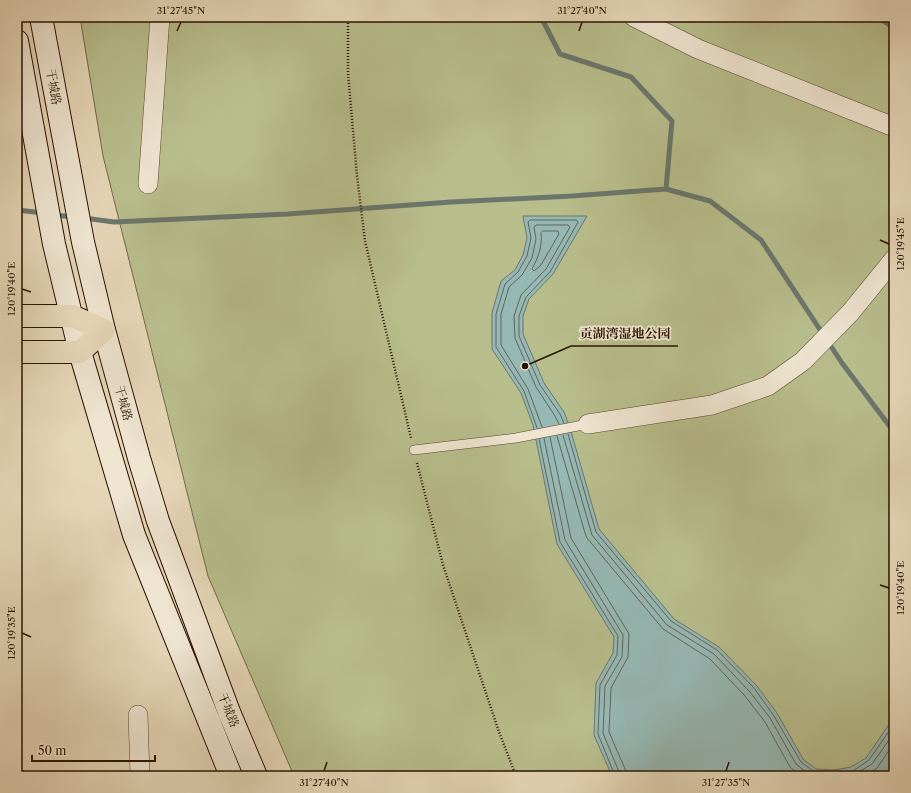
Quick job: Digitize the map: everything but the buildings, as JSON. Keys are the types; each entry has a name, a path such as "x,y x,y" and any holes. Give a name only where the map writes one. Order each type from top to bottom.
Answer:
{"main road":[{"path":"17,316 72,316 104,330 80,352 17,352"}],"street":[{"name":"干城路","path":"41,17 83,242 104,330 158,521 229,712 256,776"},
{"path":"148,184 160,17"},
{"path":"634,17 698,49 894,127"},
{"name":"干城路","path":"17,41 54,244 80,352 134,535 231,776"},
{"path":"588,424 712,405 768,386 803,361 850,313 894,259"},
{"path":"136,776 137,715 140,776"}],"lane":[{"path":"414,450 516,438 588,424"}],"path":[{"path":"348,17 348,72 357,176 365,241 414,450 443,565 498,732 516,776"}],"green space":[{"path":"80,17 894,17 894,776 294,776 208,576 103,156"}],"water":[{"path":"523,216 587,216 553,274 529,299 523,316 523,334 544,383 564,412 599,529 674,619 719,647 757,686 777,713 803,759 816,769 834,770 851,767 866,758 894,717 894,776 612,776 594,735 596,683 613,653 614,637 557,544 533,425 521,393 492,349 492,313 501,281 515,270 523,255 527,238"}],"waterway":[{"path":"84,218 114,222 288,214 451,202 572,196 666,189 672,121 631,77 560,54 541,17"},
{"path":"877,17 894,28"},
{"path":"666,189 710,201 761,240 842,363 894,432"},
{"path":"17,210 44,213"},
{"path":"54,215 74,217"}],"place":[{"name":"贡湖湾湿地公园","path":"525,366"}]}
